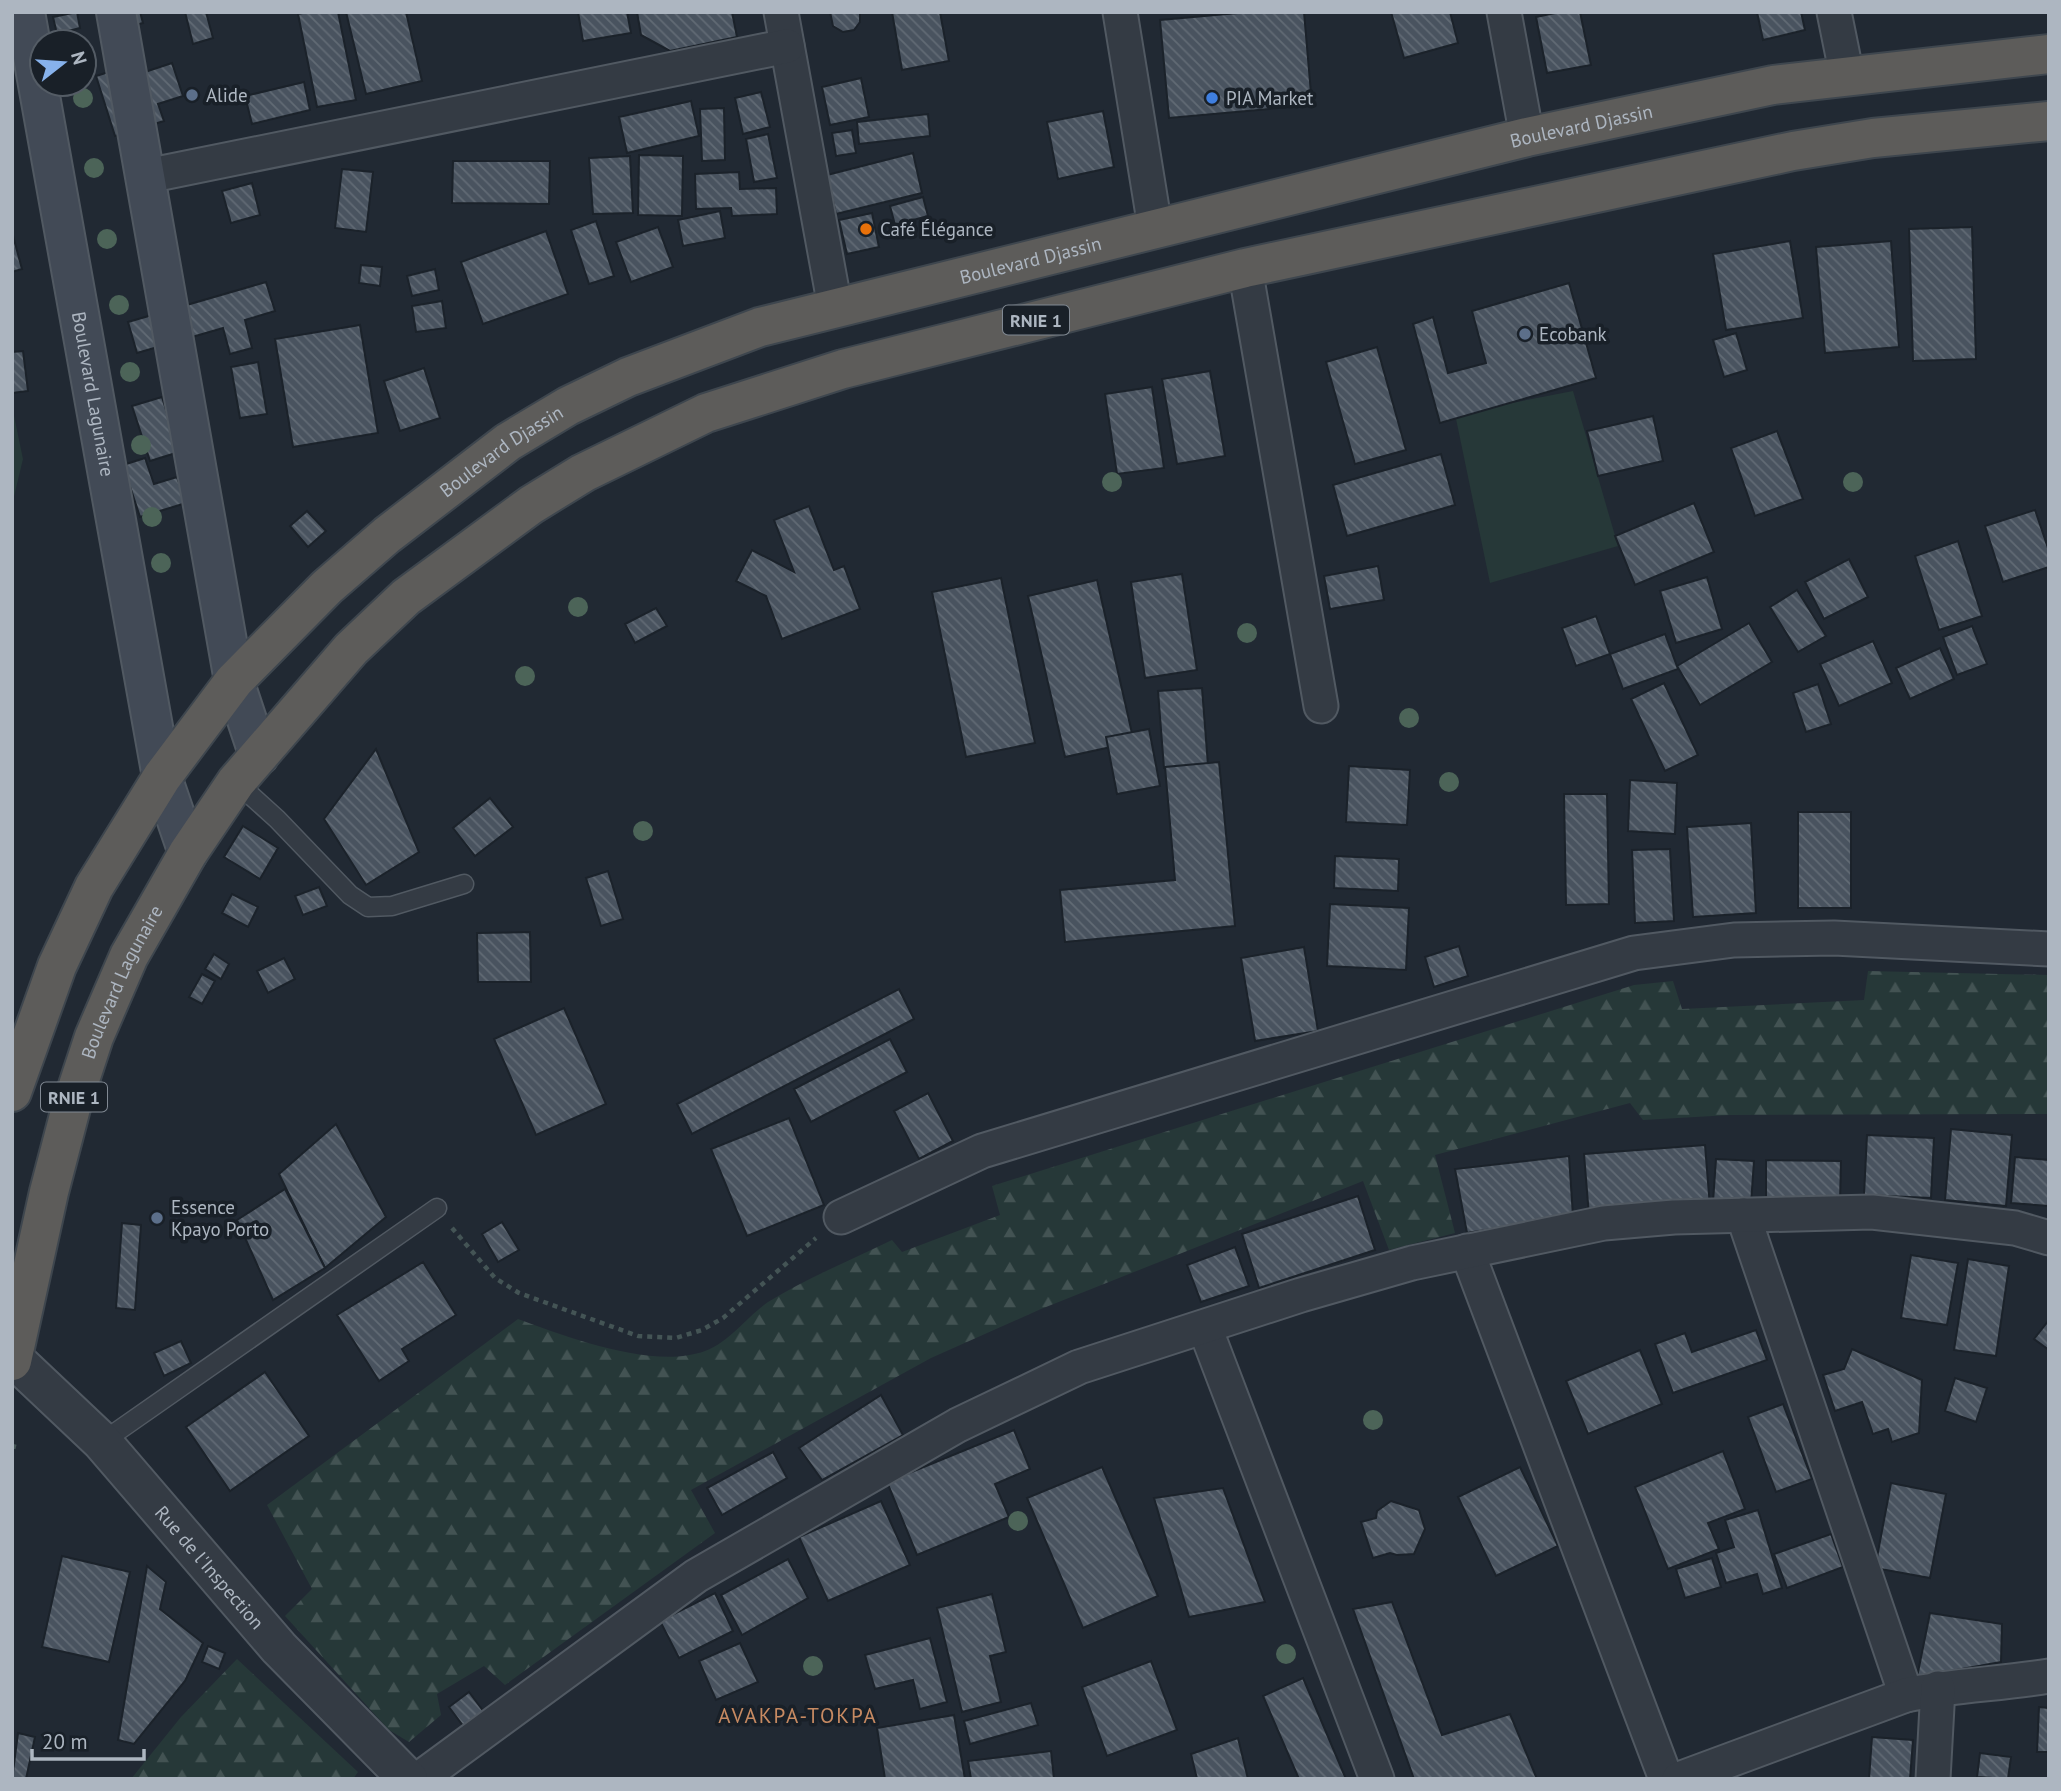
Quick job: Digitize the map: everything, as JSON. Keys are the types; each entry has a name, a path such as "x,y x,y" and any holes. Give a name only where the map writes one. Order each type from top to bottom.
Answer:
{"highway":[{"name":"Boulevard Djassin","path":"162,777 234,681 327,587 387,534 508,442 568,406 628,377 760,327 1527,136 1773,85 2049,54"},
{"name":"RNIE 1","path":"188,853 247,769 351,649 406,597 531,505 644,441 706,413 777,388 1245,268 1793,151 1872,138 2049,121"},
{"name":"RNIE 1","path":"12,1091 57,966 94,887 162,777"},
{"name":"Boulevard Lagunaire","path":"13,1359 49,1192 90,1048 130,956 188,853"}],"main road":[{"path":"116,12 147,176 247,769"},
{"name":"Boulevard Lagunaire","path":"21,15 162,777 188,853"}],"street":[{"path":"781,12 835,307"},
{"path":"1120,12 1155,227"},
{"path":"1504,12 1527,136"},
{"path":"1834,12 1847,76"},
{"path":"147,176 787,46"},
{"path":"1245,268 1321,706"},
{"path":"841,1217 982,1151 1634,953 1734,940 1834,938 2049,949"},
{"path":"419,1779 696,1576 946,1432 1079,1367 1314,1292 1467,1251 1604,1223 1742,1215 1872,1212 2015,1228 2049,1238"},
{"path":"1742,1215 1906,1695"},
{"path":"1467,1251 1666,1779"},
{"path":"1205,1328 1377,1779"},
{"name":"Rue de l'Inspection","path":"13,1359 102,1442 279,1648 408,1779"},
{"path":"1679,1779 1906,1695 1938,1688 2002,1684 2049,1676"},
{"path":"1933,1779 1938,1688"}],"lane":[{"path":"247,769 277,819 350,895 368,907 392,906 464,884"},
{"path":"102,1442 437,1208"}],"path":[{"path":"437,1208 442,1219 488,1270 519,1293 638,1336 676,1338 702,1330 723,1318 841,1217"}],"green space":[{"path":"1573,391 1618,546 1490,583 1455,414"},
{"path":"12,406 23,459 12,505"},
{"path":"1868,971 2049,975 2049,1114 1730,1115 1643,1120 1630,1103 1435,1155 1455,1233 1389,1250 1363,1181 1041,1309 931,1358 691,1490 715,1533 505,1685 484,1666 437,1694 441,1715 409,1742 389,1730 285,1616 312,1589 267,1505 518,1319 585,1342 636,1354 684,1356 705,1351 723,1341 760,1308 783,1293 892,1240 902,1252 1000,1215 992,1186 1634,985 1673,981 1682,1009 1864,1000"},
{"path":"237,1659 358,1772 353,1779 131,1779 181,1717"}],"building":[{"path":"77,12 80,28 56,28 53,17"},
{"path":"119,12 140,12 143,23 123,28"},
{"path":"185,12 206,12 213,38 193,44"},
{"path":"338,12 356,100 317,107 298,14"},
{"path":"346,12 406,12 422,81 366,94"},
{"path":"578,12 627,12 631,33 583,41"},
{"path":"637,12 732,12 737,37 670,51 641,35"},
{"path":"830,12 860,12 860,22 854,30 843,32 833,26"},
{"path":"892,12 940,12 949,61 902,70"},
{"path":"1249,12 1304,12 1312,105 1169,118 1160,20"},
{"path":"1391,12 1450,12 1458,43 1404,58"},
{"path":"1560,12 1580,12 1591,65 1547,73 1536,17"},
{"path":"1757,12 1801,12 1805,30 1763,40"},
{"path":"141,62 145,72 172,63 183,96 158,104 164,121 115,136 98,75"},
{"path":"861,78 869,117 830,125 822,87"},
{"path":"304,82 310,110 252,124 245,96"},
{"path":"761,92 770,127 743,134 735,98"},
{"path":"691,101 699,136 627,153 619,117"},
{"path":"724,108 725,160 702,161 700,109"},
{"path":"1103,111 1114,167 1058,179 1047,122"},
{"path":"928,114 930,136 859,144 857,122"},
{"path":"852,130 856,153 836,156 832,133"},
{"path":"768,134 777,178 754,182 746,139"},
{"path":"913,153 922,193 836,214 827,175"},
{"path":"639,155 683,156 682,216 638,215"},
{"path":"630,156 633,213 593,214 589,158"},
{"path":"453,161 550,161 549,204 452,203"},
{"path":"342,169 373,172 366,232 335,228"},
{"path":"739,172 740,189 776,188 777,214 732,216 731,208 696,209 695,174"},
{"path":"252,183 260,215 231,223 222,191"},
{"path":"923,197 928,216 895,225 890,206"},
{"path":"720,211 725,238 683,246 678,220"},
{"path":"872,213 879,247 847,254 839,220"},
{"path":"596,221 614,276 589,284 571,230"},
{"path":"658,227 673,267 631,282 616,242"},
{"path":"1972,227 1976,359 1913,361 1909,229"},
{"path":"546,231 568,294 483,324 461,262"},
{"path":"12,232 22,269 12,272"},
{"path":"1790,241 1803,318 1726,330 1713,254"},
{"path":"1891,241 1899,347 1825,353 1816,247"},
{"path":"361,265 382,267 380,286 359,283"},
{"path":"435,269 439,290 412,296 407,276"},
{"path":"266,282 275,311 245,320 252,348 230,354 223,328 137,353 128,322"},
{"path":"1569,283 1596,378 1440,423 1413,324 1433,317 1448,373 1486,363 1472,311"},
{"path":"442,301 446,328 416,332 412,306"},
{"path":"360,325 378,433 293,447 275,339"},
{"path":"1736,333 1747,370 1724,377 1713,340"},
{"path":"1377,347 1406,450 1355,464 1326,362"},
{"path":"23,351 28,391 12,393 12,352"},
{"path":"258,362 267,414 240,418 231,367"},
{"path":"424,368 440,418 400,431 384,381"},
{"path":"1210,371 1225,456 1177,464 1162,379"},
{"path":"1152,387 1164,468 1117,474 1105,394"},
{"path":"162,397 179,452 150,461 132,406"},
{"path":"1653,416 1663,461 1598,476 1587,431"},
{"path":"1777,431 1803,499 1755,516 1731,448"},
{"path":"1441,454 1455,505 1347,536 1333,485"},
{"path":"145,458 154,484 177,477 186,503 140,517 123,465"},
{"path":"1694,503 1714,552 1635,585 1615,536"},
{"path":"809,506 834,570 844,566 860,609 782,639 766,596 736,581 752,550 794,572 774,520"},
{"path":"2035,510 2049,551 2049,567 2003,582 1985,526"},
{"path":"307,511 326,531 308,547 290,526"},
{"path":"1958,541 1982,616 1939,630 1915,556"},
{"path":"1849,559 1868,597 1824,619 1805,582"},
{"path":"1378,566 1384,600 1330,609 1324,576"},
{"path":"1182,574 1197,670 1145,678 1131,582"},
{"path":"1707,577 1722,629 1676,643 1660,591"},
{"path":"1001,578 1035,743 966,757 932,592"},
{"path":"1097,580 1134,742 1065,757 1028,596"},
{"path":"1797,590 1826,636 1798,652 1770,607"},
{"path":"656,608 667,626 635,643 625,624"},
{"path":"1596,616 1610,654 1576,666 1562,628"},
{"path":"1749,623 1772,662 1700,705 1677,666"},
{"path":"1972,626 1987,664 1957,675 1943,637"},
{"path":"1665,634 1678,669 1623,689 1610,654"},
{"path":"1873,641 1892,683 1839,706 1820,664"},
{"path":"1940,648 1954,679 1910,699 1896,668"},
{"path":"1664,683 1698,755 1665,771 1631,699"},
{"path":"1818,684 1831,724 1806,732 1793,693"},
{"path":"1202,688 1208,765 1164,768 1158,691"},
{"path":"1149,729 1160,786 1117,794 1106,737"},
{"path":"376,749 419,852 366,885 324,819"},
{"path":"1219,762 1235,926 1065,942 1060,890 1175,880 1165,767"},
{"path":"1349,766 1410,770 1407,825 1346,822"},
{"path":"1630,780 1677,783 1675,834 1628,831"},
{"path":"1564,794 1607,794 1609,904 1566,905"},
{"path":"490,798 513,827 475,856 453,828"},
{"path":"1798,812 1851,812 1851,908 1798,908"},
{"path":"1751,823 1756,913 1693,917 1687,827"},
{"path":"243,826 278,848 260,879 224,857"},
{"path":"1670,849 1674,921 1635,923 1632,850"},
{"path":"1335,856 1399,859 1398,891 1334,888"},
{"path":"608,871 623,919 601,926 586,878"},
{"path":"319,887 327,906 303,915 295,896"},
{"path":"232,894 258,907 248,927 222,913"},
{"path":"1330,904 1409,908 1406,970 1327,966"},
{"path":"530,932 531,982 478,982 477,933"},
{"path":"1459,946 1468,976 1434,987 1425,957"},
{"path":"1304,947 1318,1031 1255,1041 1241,958"},
{"path":"214,954 229,964 221,979 205,969"},
{"path":"284,958 295,979 268,993 257,971"},
{"path":"202,974 215,981 202,1004 189,997"},
{"path":"899,989 914,1019 692,1134 677,1104"},
{"path":"564,1008 606,1104 536,1135 494,1039"},
{"path":"890,1039 907,1072 811,1122 794,1089"},
{"path":"928,1093 953,1141 919,1159 894,1111"},
{"path":"789,1118 824,1205 747,1236 711,1149"},
{"path":"336,1124 386,1217 325,1268 279,1174"},
{"path":"1951,1129 2012,1135 2006,1206 1945,1200"},
{"path":"1867,1135 1934,1138 1931,1198 1864,1195"},
{"path":"1705,1145 1710,1207 1589,1216 1584,1154"},
{"path":"1569,1156 1573,1216 1467,1233 1455,1169"},
{"path":"2015,1157 2049,1160 2049,1206 2011,1203"},
{"path":"1716,1159 1754,1161 1751,1204 1713,1202"},
{"path":"1766,1160 1841,1161 1840,1202 1766,1200"},
{"path":"285,1189 325,1268 273,1300 237,1220"},
{"path":"1358,1196 1375,1250 1259,1288 1242,1234"},
{"path":"502,1222 519,1250 498,1262 482,1234"},
{"path":"122,1223 141,1225 135,1310 116,1308"},
{"path":"1235,1247 1249,1286 1201,1302 1187,1265"},
{"path":"1911,1255 1958,1263 1947,1325 1901,1318"},
{"path":"1968,1259 2009,1266 1996,1356 1954,1350"},
{"path":"423,1262 456,1315 402,1349 409,1361 379,1381 337,1315"},
{"path":"2049,1320 2049,1350 2034,1339"},
{"path":"1756,1330 1767,1360 1673,1393 1655,1344 1685,1333 1692,1352"},
{"path":"181,1341 191,1363 164,1376 154,1353"},
{"path":"1852,1349 1922,1380 1919,1433 1892,1442 1888,1429 1873,1434 1862,1402 1835,1411 1823,1375 1844,1369"},
{"path":"1640,1350 1662,1404 1588,1434 1566,1381"},
{"path":"265,1372 309,1436 230,1491 186,1427"},
{"path":"1955,1378 1987,1388 1976,1422 1945,1411"},
{"path":"881,1395 903,1435 822,1480 799,1448"},
{"path":"1783,1404 1812,1479 1776,1492 1748,1417"},
{"path":"1014,1430 1030,1469 995,1484 1009,1517 917,1555 887,1482"},
{"path":"1723,1451 1745,1509 1708,1523 1719,1549 1668,1569 1635,1487"},
{"path":"773,1452 787,1478 722,1515 707,1488"},
{"path":"1102,1467 1158,1596 1083,1628 1027,1498"},
{"path":"1520,1467 1558,1546 1496,1576 1458,1497"},
{"path":"1891,1483 1946,1494 1930,1578 1875,1568"},
{"path":"1223,1488 1265,1602 1189,1617 1154,1498"},
{"path":"881,1501 910,1565 828,1601 799,1537"},
{"path":"1391,1501 1419,1510 1425,1529 1414,1554 1390,1553 1373,1558 1361,1522 1376,1518 1377,1511"},
{"path":"1758,1510 1782,1588 1763,1594 1757,1574 1726,1583 1716,1553 1734,1547 1725,1520"},
{"path":"1831,1534 1843,1567 1787,1588 1774,1554"},
{"path":"62,1556 130,1572 109,1662 42,1647"},
{"path":"1712,1558 1721,1587 1685,1598 1676,1569"},
{"path":"788,1559 808,1598 742,1635 721,1595"},
{"path":"147,1566 166,1582 160,1609 203,1643 185,1681 134,1744 118,1740"},
{"path":"715,1593 733,1631 679,1658 660,1621"},
{"path":"992,1594 1006,1652 990,1656 1001,1702 962,1712 937,1608"},
{"path":"1392,1602 1442,1735 1510,1714 1537,1779 1414,1779 1353,1609"},
{"path":"1930,1613 2002,1624 2001,1662 1917,1677"},
{"path":"930,1638 947,1702 920,1709 913,1680 875,1689 865,1655"},
{"path":"740,1643 758,1682 716,1700 699,1661"},
{"path":"208,1646 225,1653 219,1669 202,1662"},
{"path":"1151,1661 1177,1730 1107,1756 1082,1687"},
{"path":"1303,1678 1346,1779 1299,1779 1263,1696"},
{"path":"469,1692 484,1712 464,1727 449,1707"},
{"path":"1031,1703 1038,1725 970,1744 964,1721"},
{"path":"2039,1707 2049,1708 2049,1752 2037,1752"},
{"path":"954,1715 965,1779 885,1779 877,1728"},
{"path":"18,1733 35,1737 26,1779 12,1779"},
{"path":"1872,1737 1913,1740 1910,1779 1869,1779"},
{"path":"1238,1738 1248,1779 1197,1779 1191,1754"},
{"path":"1051,1751 1054,1779 971,1779 968,1761"},
{"path":"1980,1753 2011,1757 2008,1779 1977,1777"}],"place":[{"name":"Alide","path":"192,95"},
{"name":"PIA Market","path":"1212,98"},
{"name":"Café Élégance","path":"866,229"},
{"name":"Ecobank","path":"1525,334"},
{"name":"Essence Kpayo Porto","path":"157,1218"}],"district":[{"name":"AVAKPA-TOKPA","path":"798,1715"}]}
